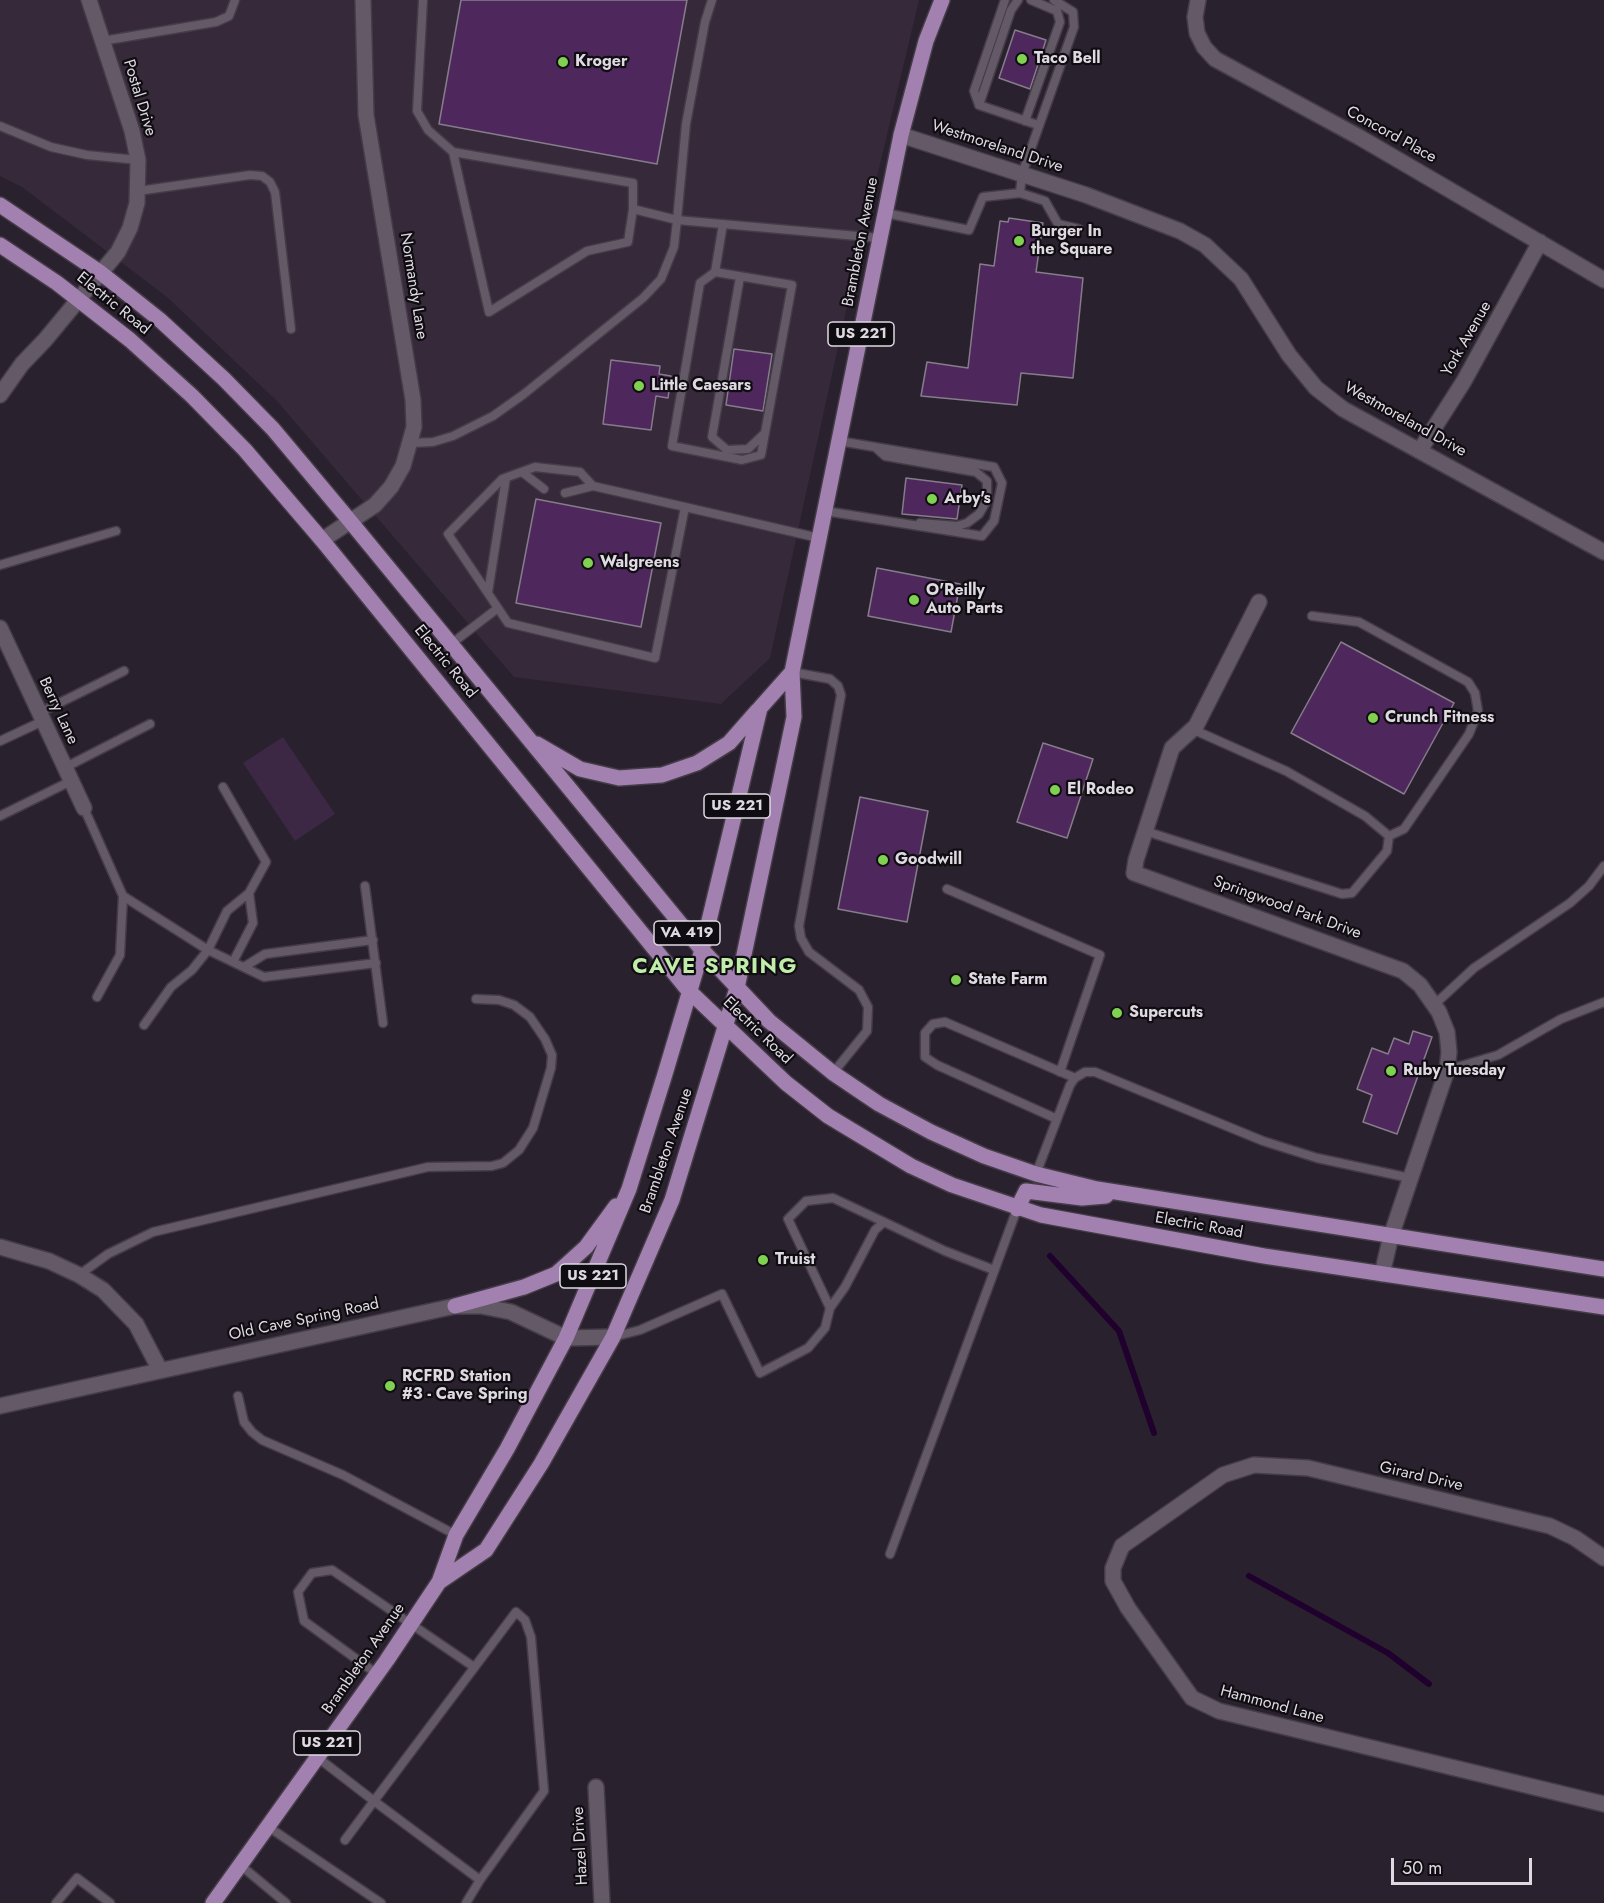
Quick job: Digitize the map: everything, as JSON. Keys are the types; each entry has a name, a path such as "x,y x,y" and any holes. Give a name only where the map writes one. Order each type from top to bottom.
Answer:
{"main road":[{"name":"Brambleton Avenue","path":"439,1582 486,1550 541,1464 613,1337 672,1200 737,988 794,717 792,672 901,135 926,41 942,0"},
{"name":"Electric Road","path":"0,206 101,273 160,320 224,379 273,429 702,950 769,1021 833,1073 879,1104 931,1132 984,1156 1036,1174 1124,1194 1604,1269"},
{"name":"Electric Road","path":"0,245 80,300 130,339 192,396 245,450 322,540 688,990 786,1083 828,1116 874,1145 952,1185 1017,1209 1264,1256 1604,1307"},
{"name":"Brambleton Avenue","path":"213,1903 413,1623 439,1582 456,1535 507,1449 566,1338 629,1189 702,950 760,708 792,672"},
{"path":"529,739 580,769 619,778 662,775 697,763 729,743 760,708"},
{"path":"454,1306 524,1287 556,1274 586,1247 629,1189"},
{"path":"1017,1209 1026,1191 1082,1198 1124,1194"}],"street":[{"name":"Postal Drive","path":"80,300 118,252 130,228 138,190 138,160 132,131 89,0"},
{"name":"Normandy Lane","path":"322,540 375,505 391,487 412,443 413,400 366,115 363,0"},
{"name":"Concord Place","path":"1198,0 1194,17 1197,33 1204,47 1215,59 1359,137 1604,280"},
{"name":"Westmoreland Drive","path":"901,135 1022,174 1180,231 1205,245 1241,279 1289,355 1316,388 1343,409 1604,552"},
{"name":"York Avenue","path":"1420,450 1464,381 1540,242"},
{"path":"0,395 22,364 80,300"},
{"name":"Springwood Park Drive","path":"1259,602 1201,716 1172,748 1134,869 1137,875 1403,971 1420,985 1434,1005 1447,1032 1449,1052 1447,1070 1391,1236 1382,1274"},
{"name":"Berry Lane","path":"0,628 84,808"},
{"path":"0,1247 49,1261 80,1275 102,1290 136,1324 160,1370"},
{"name":"Old Cave Spring Road","path":"0,1406 454,1306 481,1306 511,1312 566,1338 613,1337"},
{"name":"Girard Drive","path":"1223,1475 1254,1465 1308,1468 1550,1526 1575,1538 1604,1558"},
{"name":"Hammond Lane","path":"1223,1475 1122,1546 1113,1568 1113,1581 1128,1608 1191,1698 1238,1718 1604,1804"},
{"name":"Hazel Drive","path":"596,1787 602,1903"}],"lane":[{"path":"102,41 216,22 229,16 235,0"},
{"path":"423,0 417,111 429,130 453,152 633,183 633,209 628,242 587,251 489,312 453,152"},
{"path":"412,443 432,442 453,436 494,416 643,298 661,279 674,247 686,124 705,22 712,0"},
{"path":"979,105 974,91 1005,0"},
{"path":"979,105 1011,10 1018,0"},
{"path":"1025,121 1060,22 1057,10 1031,0"},
{"path":"1020,193 1022,174 1074,27 1073,12 1054,0"},
{"path":"979,105 1038,125"},
{"path":"0,126 51,147 87,155 138,160"},
{"path":"138,190 250,175 262,176 270,182 274,192 291,328"},
{"path":"885,213 969,230 983,197 1020,193 1045,201 1058,224 1079,229"},
{"path":"633,209 677,220 880,238"},
{"path":"715,272 792,285 761,455 742,460 672,446 700,283 715,272 723,224"},
{"path":"740,277 712,437 727,450 748,449 765,433"},
{"path":"825,511 982,536 994,521 1002,483 994,467 839,441"},
{"path":"875,447 885,456 976,472 987,481 987,500 979,514 967,523 957,526 927,522 908,525"},
{"path":"594,486 580,472 535,466 506,478 448,534 508,623 655,658 685,507"},
{"path":"522,472 544,489"},
{"path":"488,593 506,478"},
{"path":"565,493 594,486 819,538"},
{"path":"0,565 116,531"},
{"path":"451,644 498,608"},
{"path":"1312,616 1359,622 1468,682 1475,693 1478,711 1469,734 1404,829 1389,836"},
{"path":"0,741 124,671"},
{"path":"792,672 830,679 838,686 842,695 799,926 801,938 809,952 859,990 868,1007 867,1031 833,1073"},
{"path":"0,816 150,724"},
{"path":"1191,729 1286,771 1365,816 1389,836"},
{"path":"144,1025 171,987 192,970 208,950 227,911 249,893 266,862 223,787"},
{"path":"84,808 123,896 120,955 97,997"},
{"path":"1145,831 1342,894 1352,893 1385,855 1389,836"},
{"path":"1434,1005 1474,968 1570,903 1589,886 1604,866"},
{"path":"365,886 383,1023"},
{"path":"947,889 1101,955 1058,1071"},
{"path":"233,962 254,923 249,893"},
{"path":"123,896 208,950 264,977 376,963"},
{"path":"244,967 265,954 373,940"},
{"path":"80,1275 108,1254 153,1232 428,1167 492,1166 503,1163 519,1150 531,1134 551,1068 552,1055 545,1038 530,1017 514,1005 499,1000 476,999"},
{"path":"1447,1070 1498,1055 1561,1019 1604,1002"},
{"path":"1057,1119 937,1065 925,1057 923,1042 926,1033 933,1024 945,1022 1075,1078"},
{"path":"1036,1174 1075,1078 1085,1072 1095,1072 1263,1141 1317,1158 1410,1178"},
{"path":"830,1308 788,1220 806,1201 833,1198 945,1251 994,1270"},
{"path":"890,1554 1017,1209"},
{"path":"613,1337 640,1330 722,1294 760,1373 808,1348 825,1328 830,1308 846,1287 875,1230 884,1222"},
{"path":"238,1396 244,1422 262,1440 343,1475 456,1535"},
{"path":"377,1674 304,1620 298,1592 312,1573 332,1570 413,1623 474,1667"},
{"path":"345,1840 516,1612 525,1620 531,1637 544,1791 466,1903"},
{"path":"317,1757 480,1880"},
{"path":"267,1826 381,1903"},
{"path":"239,1864 286,1903"},
{"path":"56,1903 77,1878 110,1903"}],"shaded area":[{"path":"0,0 919,0 856,265 770,658 721,704 514,677 277,401 167,297 22,187 0,176"},
{"path":"283,737 335,814 295,841 243,763"}],"building":[{"name":"Kroger","path":"461,0 687,0 657,164 439,124"},
{"name":"Taco Bell","path":"1015,30 1046,40 1030,89 999,78"},
{"path":"1009,218 1043,223 1036,272 1083,278 1073,378 1021,373 1017,405 921,396 927,362 968,368 980,264 994,266 1000,221 1008,222"},
{"path":"734,349 772,354 763,411 726,405"},
{"name":"Little Caesars","path":"611,360 660,366 659,374 671,376 668,398 656,396 651,430 603,424"},
{"name":"Arby's","path":"906,478 962,485 957,519 902,514"},
{"name":"Walgreens","path":"536,499 661,523 641,627 516,603"},
{"name":"O'Reilly Auto Parts","path":"877,568 960,584 951,632 868,616"},
{"name":"Crunch Fitness","path":"1341,642 1454,703 1404,794 1291,733"},
{"name":"El Rodeo","path":"1043,743 1093,759 1067,838 1017,822"},
{"name":"Goodwill","path":"860,797 928,811 907,922 838,909"},
{"name":"Ruby Tuesday","path":"1413,1031 1432,1037 1397,1134 1363,1122 1372,1095 1357,1089 1372,1048 1388,1054 1394,1038 1409,1044"}],"waterway":[{"path":"1050,1256 1119,1331 1154,1433"},
{"path":"1249,1576 1388,1653 1429,1684"}],"place":[{"name":"Taco Bell","path":"1022,59"},
{"name":"Kroger","path":"563,62"},
{"name":"Burger In the Square","path":"1019,241"},
{"name":"Little Caesars","path":"639,386"},
{"name":"Arby's","path":"932,499"},
{"name":"Walgreens","path":"588,563"},
{"name":"O'Reilly Auto Parts","path":"914,600"},
{"name":"Crunch Fitness","path":"1373,718"},
{"name":"El Rodeo","path":"1055,790"},
{"name":"Goodwill","path":"883,860"},
{"name":"State Farm","path":"956,980"},
{"name":"Supercuts","path":"1117,1013"},
{"name":"Ruby Tuesday","path":"1391,1071"},
{"name":"Truist","path":"763,1260"},
{"name":"RCFRD Station #3 - Cave Spring","path":"390,1386"}],"district":[{"name":"CAVE SPRING","path":"715,968"}]}
